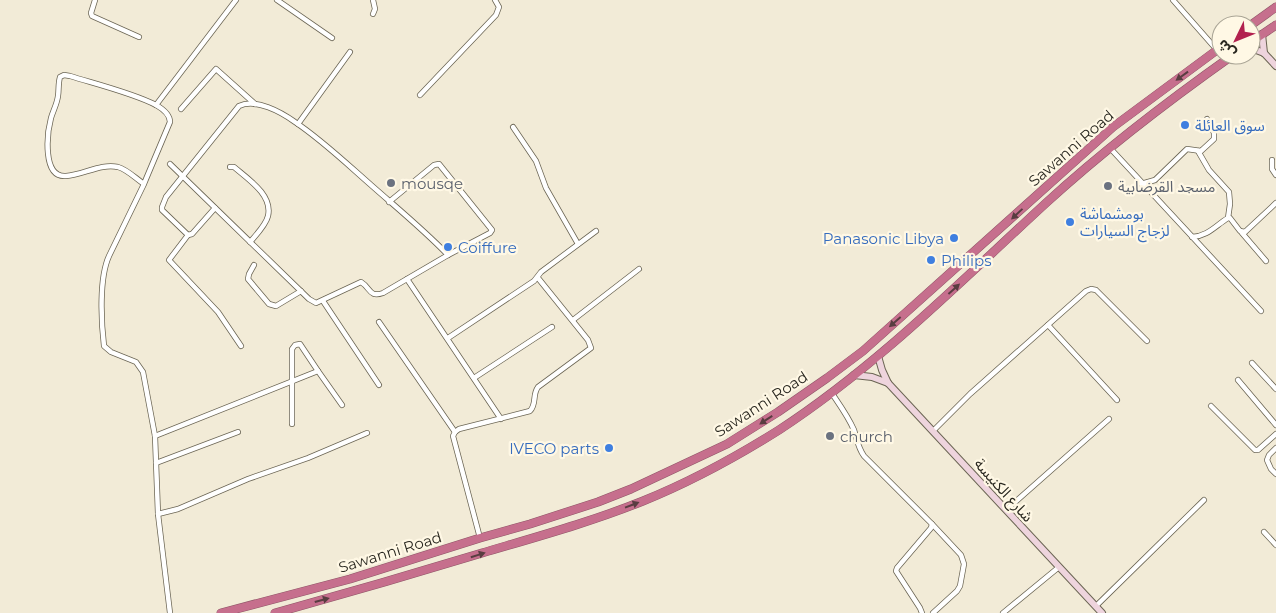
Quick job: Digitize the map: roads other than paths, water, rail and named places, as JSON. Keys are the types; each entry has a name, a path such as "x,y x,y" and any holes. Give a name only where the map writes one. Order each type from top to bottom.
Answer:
{"highway":[{"path":"1261,17 1276,7"},
{"path":"1262,34 1276,25"},
{"name":"Sawanni Road","path":"221,613 350,579 598,502 631,489 727,444 778,412 863,350 1113,127 1211,55"},
{"name":"Sawanni Road","path":"274,613 353,592 535,538 644,500 682,484 747,449 800,416 878,356 995,252 1046,203 1110,148 1157,109 1219,65"}],"main road":[{"path":"1262,34 1264,53"},
{"path":"1261,52 1276,66"},
{"name":"شارع الكنيسة","path":"878,356 888,383 1102,613"},
{"path":"854,375 872,377 888,383"}],"street":[{"path":"94,0 92,16 139,37"},
{"path":"156,105 236,0"},
{"path":"278,0 332,38"},
{"path":"372,0 375,10 373,14"},
{"path":"420,95 496,15 498,7 495,0"},
{"path":"1173,0 1211,40"},
{"path":"298,124 350,52"},
{"path":"181,109 216,70 255,104"},
{"path":"144,184 130,173 116,167 100,168 66,176 58,176 52,170 48,130 58,97 60,78 64,75 134,96 156,105 168,115 170,122 144,184 104,266 102,283 102,334 104,346 111,352 136,362 143,372 155,436 158,514 170,613"},
{"path":"188,235 163,212 162,209 166,197 239,106 248,103 286,116 298,124 342,159 448,255"},
{"path":"1198,151 1214,139 1215,136 1207,119"},
{"path":"513,127 536,161 546,188 578,244"},
{"path":"1110,148 1141,184 1261,311"},
{"path":"1141,184 1154,180 1187,150 1191,148 1198,151 1209,170 1229,192 1230,204 1228,218 1207,233 1192,237"},
{"path":"1272,160 1272,169 1276,175"},
{"path":"170,164 301,291 316,303 363,282 372,294 379,295 490,233 492,230 440,164 434,165 389,202"},
{"path":"230,167 234,167 258,188 267,202 268,217 250,242"},
{"path":"1242,233 1248,230 1276,203"},
{"path":"215,208 192,234 188,235 169,260 218,312 241,346"},
{"path":"1228,218 1266,261"},
{"path":"448,338 538,278 541,272 596,231"},
{"path":"254,264 248,279 269,304 276,306 301,291"},
{"path":"573,320 639,269"},
{"path":"480,538 453,436 455,432 458,429 530,411 534,406 534,394 538,387 591,348 590,342 538,278"},
{"path":"407,279 501,419"},
{"path":"933,431 970,394 1086,291 1096,290 1146,341"},
{"path":"323,301 379,385"},
{"path":"379,322 455,432"},
{"path":"1048,324 1117,400"},
{"path":"474,378 552,326"},
{"path":"292,424 292,349 295,345 300,344 342,406"},
{"path":"1252,363 1276,389"},
{"path":"155,436 318,371"},
{"path":"1238,380 1276,425"},
{"path":"831,392 847,415 864,456 961,555 964,564 960,586 933,613"},
{"path":"1211,406 1255,450 1258,450 1276,434"},
{"path":"1006,510 1109,419"},
{"path":"156,463 238,432"},
{"path":"158,514 178,508 367,434"},
{"path":"1276,448 1269,454 1267,460 1271,469 1276,474"},
{"path":"1096,606 1204,500"},
{"path":"922,613 896,571 931,528 932,524"},
{"path":"1264,532 1276,545"},
{"path":"1003,613 1058,567"}],"place":[{"name":"سوق العائلة","path":"1185,125"},
{"name":"mousqe","path":"391,183"},
{"name":"مسجد القرضابية","path":"1108,186"},
{"name":"بومشماشة لزجاج السيارات","path":"1070,222"},
{"name":"Panasonic Libya","path":"954,238"},
{"name":"Coiffure","path":"448,247"},
{"name":"Philips","path":"931,260"},
{"name":"church","path":"830,436"},
{"name":"IVECO parts","path":"609,448"}]}
